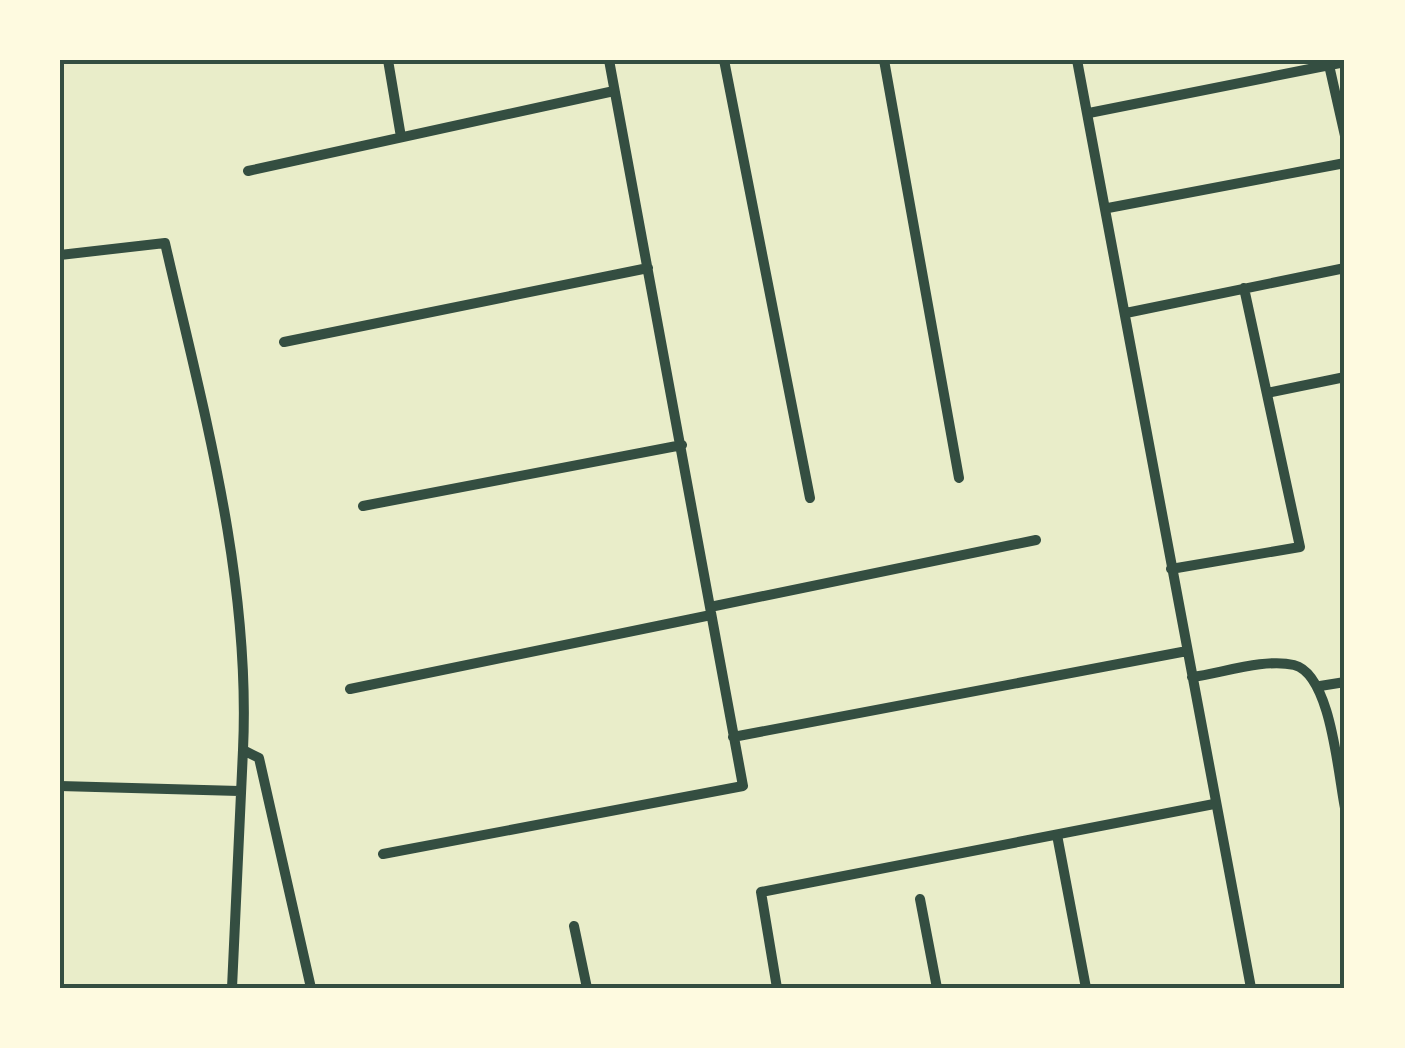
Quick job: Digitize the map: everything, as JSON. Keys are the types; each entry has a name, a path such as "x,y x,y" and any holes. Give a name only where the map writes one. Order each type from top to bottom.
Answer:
{"street":[{"path":"388,60 401,137"},
{"path":"382,854 743,786 608,60"},
{"path":"724,60 810,498"},
{"path":"884,60 959,478"},
{"path":"1077,60 1108,208 1250,988"},
{"path":"1089,113 1345,62"},
{"path":"1329,65 1345,136"},
{"path":"248,171 614,91"},
{"path":"1108,208 1345,162"},
{"path":"60,254 165,243 228,522 246,691 232,988"},
{"path":"284,342 648,268"},
{"path":"1126,313 1345,268"},
{"path":"1171,570 1300,546 1244,288"},
{"path":"1267,394 1345,377"},
{"path":"363,506 682,445"},
{"path":"350,689 1036,540"},
{"path":"733,737 1187,651"},
{"path":"1192,677 1280,664 1305,670 1320,686 1345,808"},
{"path":"1320,686 1345,682"},
{"path":"242,750 259,758 311,988"},
{"path":"60,786 239,791"},
{"path":"778,988 761,892 1214,804"},
{"path":"1057,835 1086,988"},
{"path":"920,899 937,988"},
{"path":"574,926 587,988"}]}
